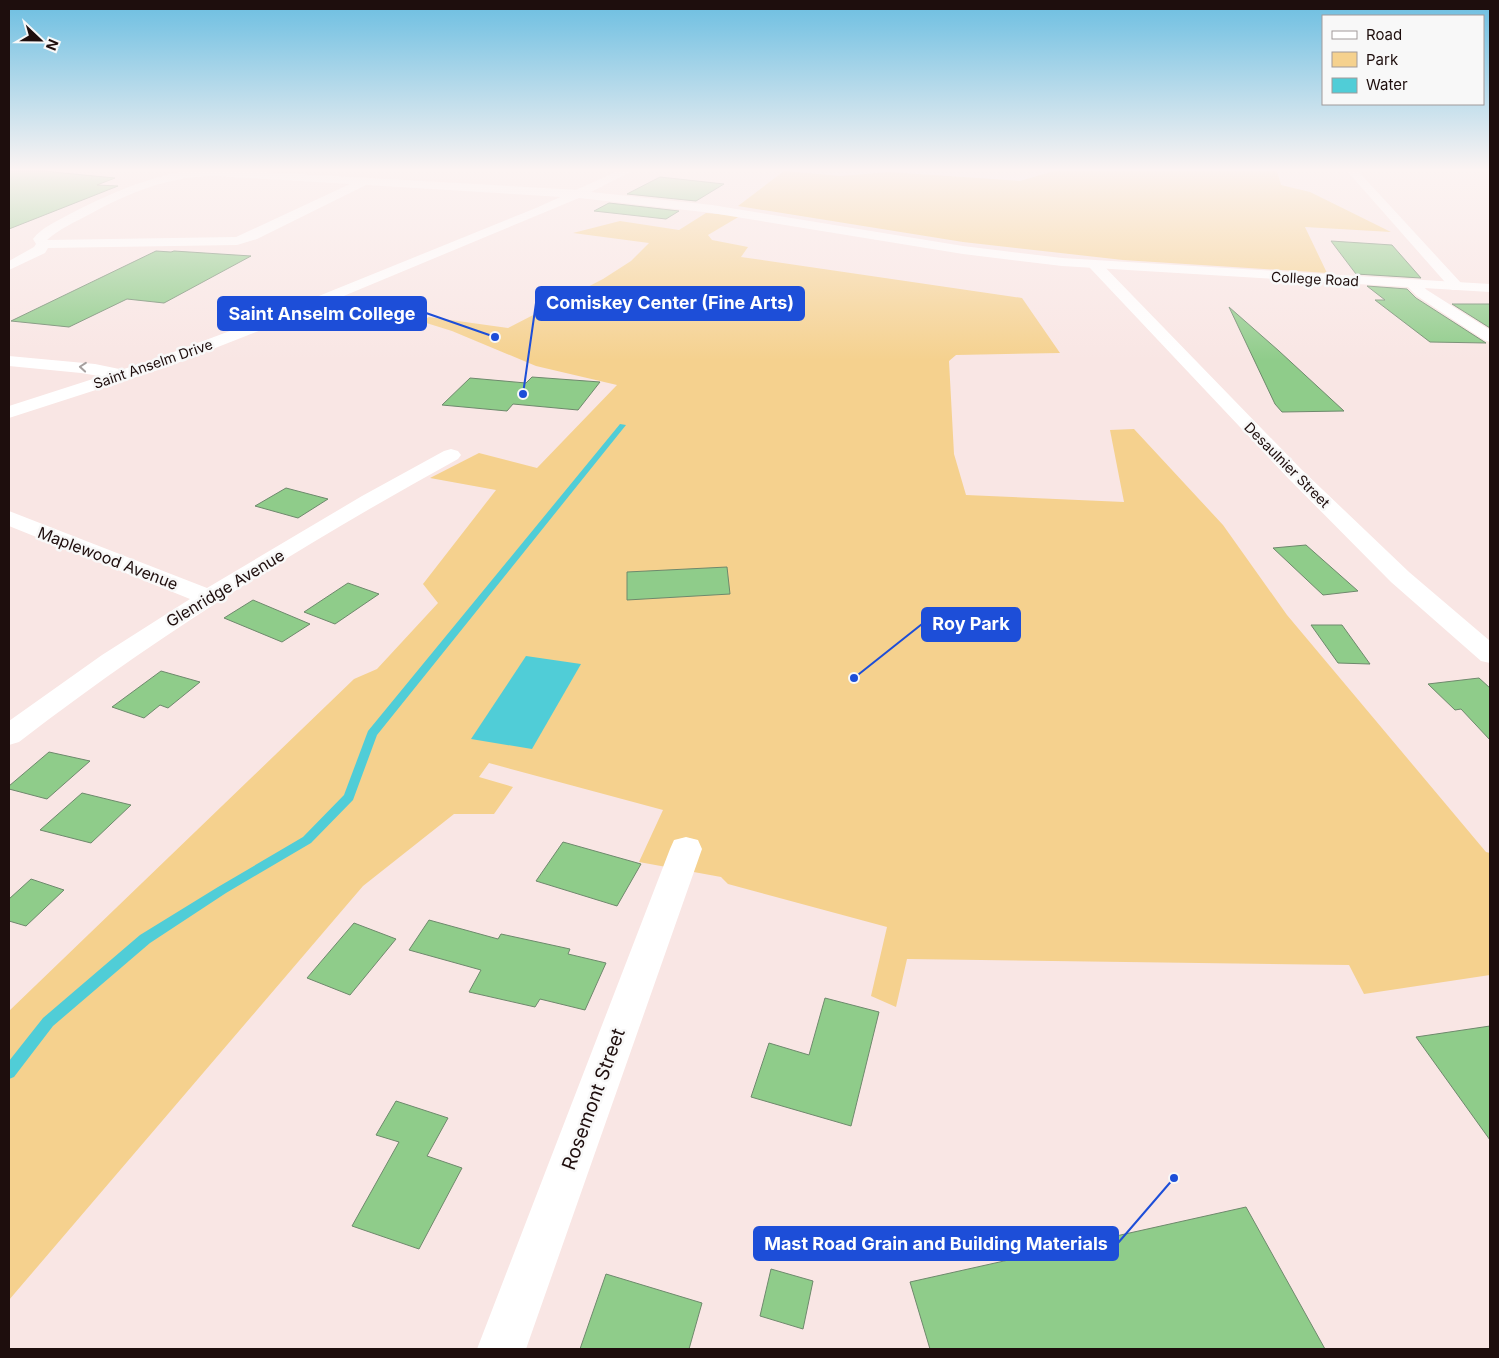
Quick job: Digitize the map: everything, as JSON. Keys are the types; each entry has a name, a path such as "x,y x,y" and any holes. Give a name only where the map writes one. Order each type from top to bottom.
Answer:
{"street":[{"name":"College Road","path":"43,244 40,239 44,234"},
{"name":"College Road","path":"43,244 237,241 255,234"},
{"name":"Saint Anselm Drive","path":"9,412 198,349 481,234"},
{"name":"College Road","path":"868,234 972,251 1095,265 1490,288"},
{"path":"1409,234 1457,287"},
{"name":"College Road","path":"9,266 35,254 43,244"},
{"name":"Desaulnier Street","path":"1095,265 1294,473 1400,577 1490,655"},
{"path":"1412,284 1422,293 1490,338"},
{"path":"9,361 43,366 89,368 123,375"},
{"path":"43,366 61,378 70,393"},
{"name":"Glenridge Avenue","path":"9,735 100,668 208,597 451,455"},
{"name":"Maplewood Avenue","path":"9,518 208,597"},
{"name":"Rosemont Street","path":"501,1349 686,849"}],"green space":[{"path":"583,234 709,234 712,240 748,247 741,257 1022,298 1060,353 956,355 949,361 954,454 966,495 1124,502 1110,430 1134,429 1223,525 1287,615 1486,852 1490,853 1490,975 1364,994 1349,965 907,959 896,1007 871,996 887,927 728,884 721,877 639,862 663,810 489,763 479,777 513,787 494,814 454,814 363,886 9,1300 9,1011 354,679 377,669 438,603 423,584 496,490 430,478 479,453 537,468 617,385 536,366 452,331 420,321 429,317 508,328 603,279 631,261 649,243"},
{"path":"915,234 1309,234 1327,273 1123,260 963,242"}],"water":[{"path":"526,656 581,664 532,749 471,739"}],"building":[{"path":"1331,241 1392,245 1421,278 1356,274"},
{"path":"156,251 251,256 164,303 127,299 69,327 11,321"},
{"path":"1367,286 1407,289 1416,298 1486,343 1430,342 1375,300 1385,300"},
{"path":"1452,304 1490,304 1490,328"},
{"path":"1229,307 1344,411 1282,412 1275,404"},
{"path":"532,377 600,382 578,410 513,404 507,411 442,405 470,378 526,383"},
{"path":"286,488 328,499 298,518 255,506"},
{"path":"1306,545 1358,591 1323,595 1273,548"},
{"path":"727,567 730,594 627,600 627,572"},
{"path":"348,583 379,594 335,624 304,612"},
{"path":"253,600 310,624 282,642 224,618"},
{"path":"1311,625 1342,625 1370,664 1338,663"},
{"path":"161,671 200,682 168,708 160,705 144,718 112,707"},
{"path":"1479,678 1490,688 1490,740 1461,709 1455,710 1428,684"},
{"path":"49,752 90,761 47,799 9,789 9,786"},
{"path":"82,793 131,805 91,843 40,830"},
{"path":"563,842 641,864 617,906 536,881"},
{"path":"31,879 64,890 26,926 9,921 9,899"},
{"path":"429,920 498,939 501,934 570,949 568,954 606,963 585,1010 540,999 535,1007 469,992 481,970 409,950"},
{"path":"354,923 396,939 350,995 307,978"},
{"path":"825,998 879,1012 851,1126 751,1097 769,1043 809,1055"},
{"path":"1490,1026 1490,1140 1416,1037"},
{"path":"396,1101 448,1118 427,1156 462,1168 419,1249 352,1226 399,1142 376,1135"},
{"path":"1246,1207 1325,1349 930,1349 910,1282"},
{"path":"771,1269 813,1281 803,1329 760,1316"},
{"path":"606,1274 702,1303 689,1349 580,1349"}],"waterway":[{"path":"9,1072 48,1022 145,939 222,890 307,840 349,797 372,734 622,425"}],"place":[{"name":"Saint Anselm College","path":"495,337"},
{"name":"Comiskey Center (Fine Arts)","path":"523,394"},
{"name":"Roy Park","path":"854,678"},
{"name":"Mast Road Grain and Building Materials","path":"1174,1178"}]}
